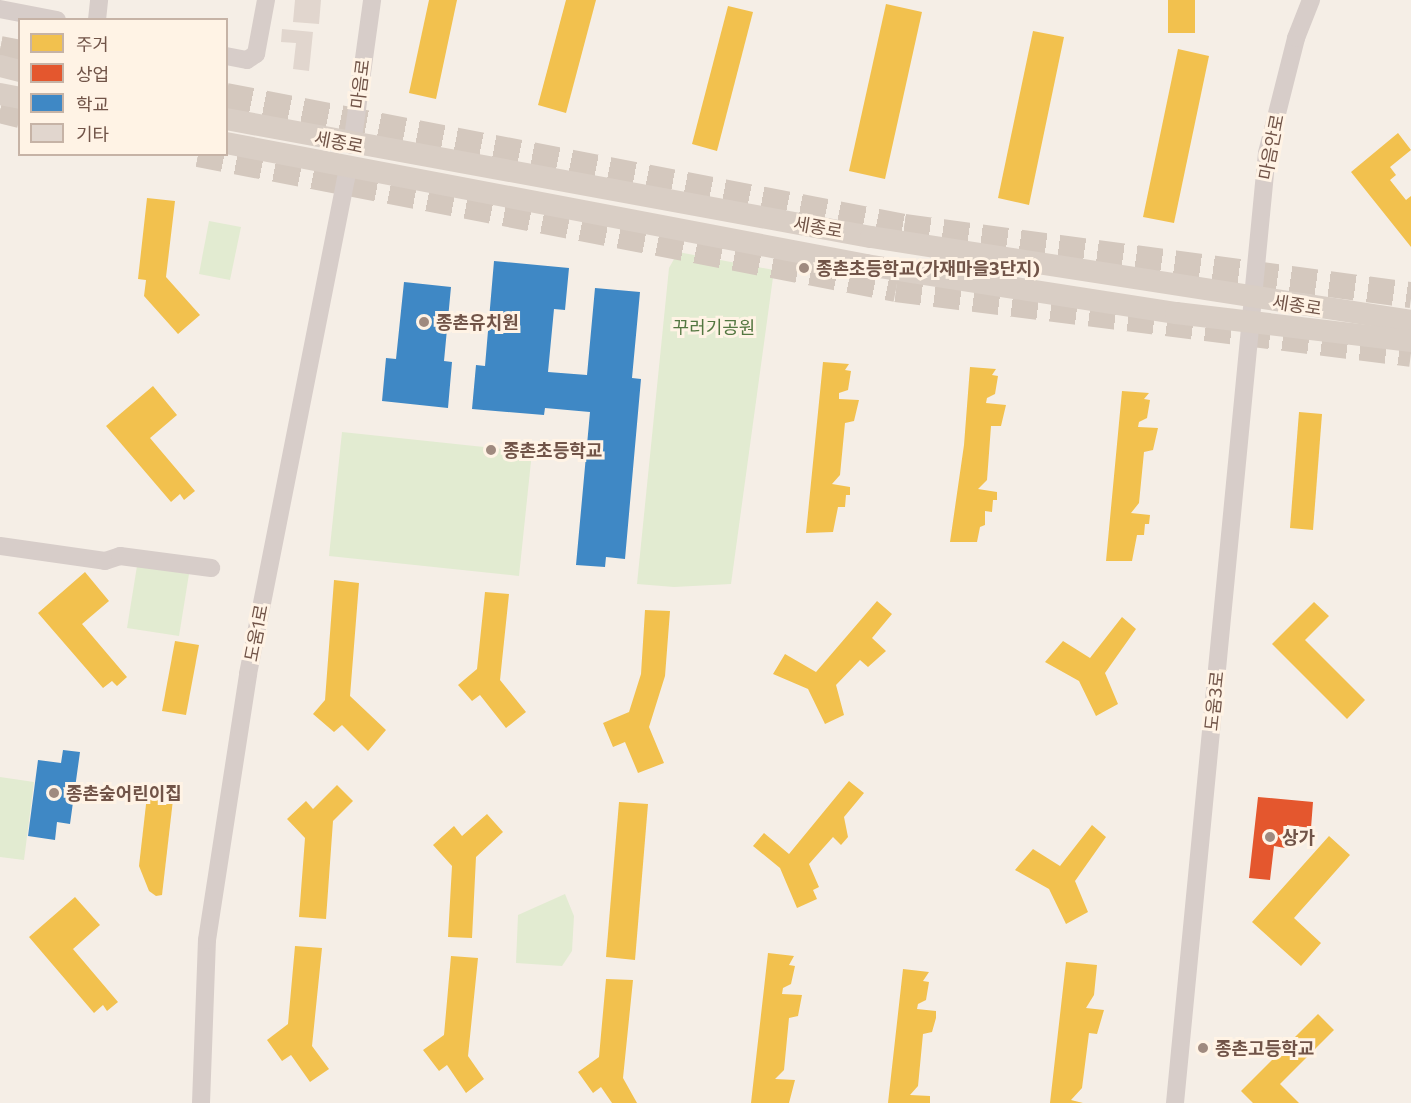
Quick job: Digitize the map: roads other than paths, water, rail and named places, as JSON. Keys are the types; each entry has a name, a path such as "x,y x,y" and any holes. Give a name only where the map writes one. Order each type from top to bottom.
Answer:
{"main road":[{"path":"0,66 18,70"},
{"path":"0,94 18,98"},
{"name":"세종로","path":"228,119 352,145 871,237 1251,298 1411,321"},
{"name":"세종로","path":"228,143 866,265 1248,321 1411,341"},
{"name":"마음로","path":"348,168 352,145"}],"street":[{"path":"97,18 99,0"},
{"path":"228,56 247,60 256,54 266,0"},
{"name":"마음로","path":"352,145 372,0"},
{"name":"마음안로","path":"1251,298 1267,153 1296,38 1311,0"},
{"path":"0,9 47,18"},
{"name":"도움1로","path":"201,1103 207,940 248,674 348,168"},
{"name":"도움3로","path":"1175,1103 1251,298"},
{"path":"0,546 105,561 120,556 211,568"}],"tunnel":[{"path":"0,49 18,53"},
{"path":"228,96 904,227 1411,295"},
{"path":"0,110 18,114"},
{"path":"208,156 896,289 1411,354"}],"place":[{"name":"종촌초등학교(가재마을3단지)","path":"804,268"},
{"name":"종촌유치원","path":"424,322"},
{"name":"종촌초등학교","path":"491,450"},
{"name":"종촌숲어린이집","path":"54,793"},
{"name":"상가","path":"1270,837"},
{"name":"종촌고등학교","path":"1203,1048"}],"park label":[{"name":"꾸러기공원","path":"714,327"}]}
